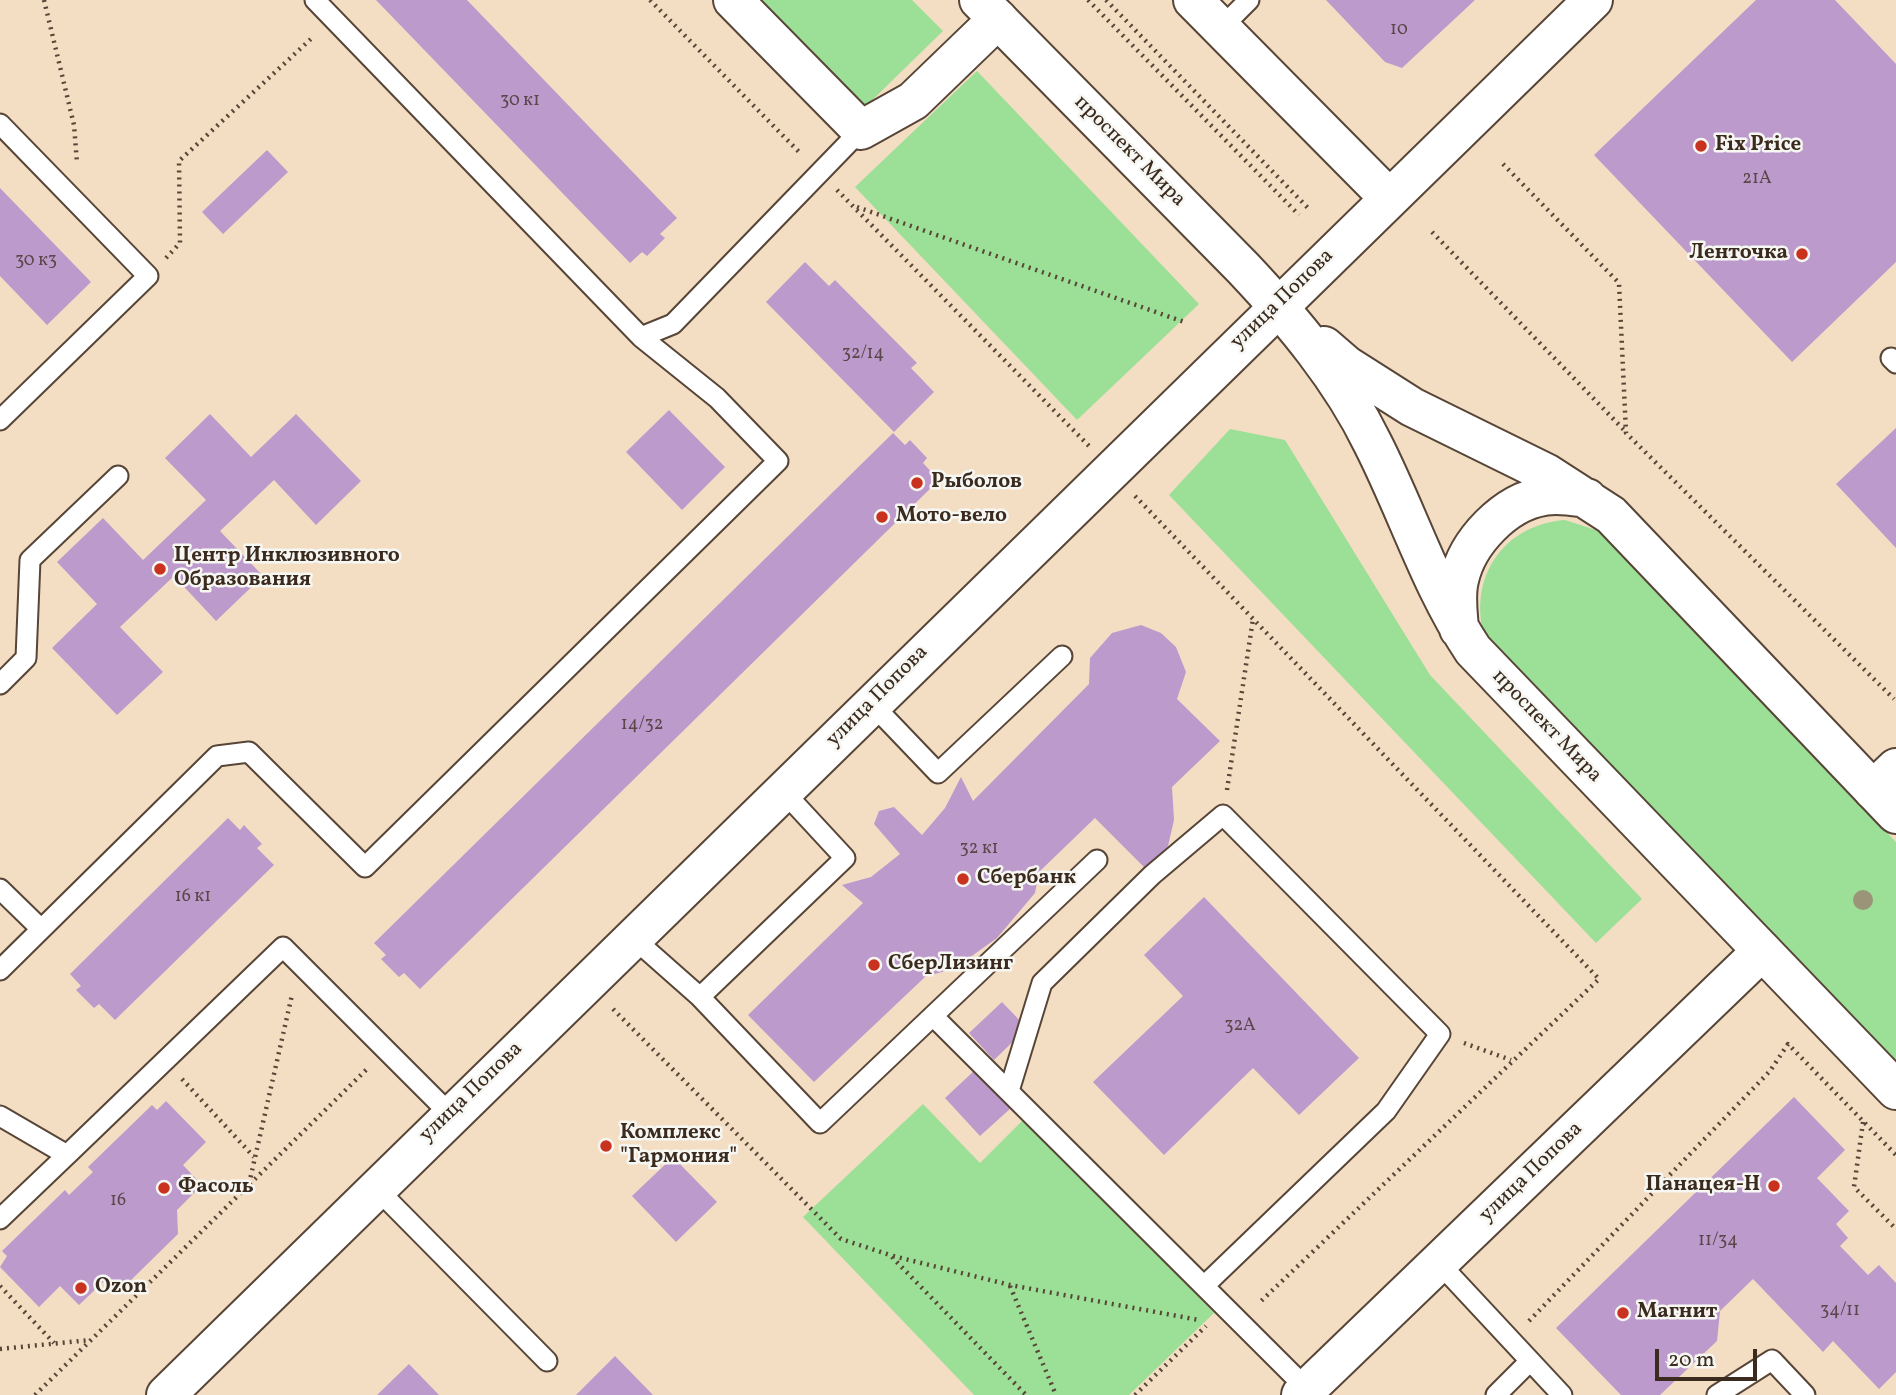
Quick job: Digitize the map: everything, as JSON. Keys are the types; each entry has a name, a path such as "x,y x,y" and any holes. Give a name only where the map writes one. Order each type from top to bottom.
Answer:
{"street":[{"path":"733,0 861,130 913,101 988,10"},
{"path":"1193,0 1388,197"},
{"name":"улица Попова","path":"166,1395 631,936 783,791 1592,0"},
{"name":"проспект Мира","path":"988,10 1278,305 1346,365 1412,407 1546,473 1611,515 1888,791"},
{"name":"проспект Мира","path":"1278,305 1334,376 1373,443 1431,580 1473,650 1896,1090"},
{"path":"1459,630 1459,580 1477,541 1512,508 1542,496 1587,498"},
{"name":"улица Попова","path":"1304,1392 1762,951"}],"lane":[{"path":"0,970 217,756 249,751 365,867 778,461 717,398 641,337 315,0"},
{"path":"1221,28 1249,0"},
{"path":"0,124 148,276 0,420"},
{"path":"641,337 673,324 861,130"},
{"path":"0,684 26,658 30,560 118,476"},
{"path":"871,703 938,773 1062,656"},
{"path":"700,997 845,858 783,791"},
{"path":"1009,1091 1042,984 1152,875 1223,815 1440,1034 1386,1111 1204,1286"},
{"path":"631,936 700,997 820,1123 1097,860"},
{"path":"0,888 41,929"},
{"path":"0,1219 163,1059 283,947 450,1114"},
{"path":"933,1016 1241,1321 1304,1392"},
{"path":"0,1116 67,1154"},
{"path":"376,1188 547,1362"},
{"path":"1438,1263 1562,1395"},
{"path":"1717,1395 1772,1360 1805,1395"},
{"path":"1496,1395 1530,1361"}],"path":[{"path":"44,0 74,125 79,206"},
{"path":"650,0 819,173 857,207 1111,469 1599,979 1241,1321"},
{"path":"1088,0 1299,215"},
{"path":"1106,0 1308,208"},
{"path":"148,276 180,243 179,161 333,19"},
{"path":"1503,164 1619,283 1626,433"},
{"path":"857,207 1188,323"},
{"path":"1432,232 1626,433 1894,699"},
{"path":"1223,815 1253,619"},
{"path":"249,1185 300,964"},
{"path":"611,1008 841,1239 890,1255 1010,1285 1210,1322 1135,1395"},
{"path":"1440,1034 1512,1060"},
{"path":"1510,1340 1770,1071 1788,1044 1896,1155"},
{"path":"35,1395 386,1050"},
{"path":"163,1059 255,1158"},
{"path":"1863,1121 1854,1187 1896,1229"},
{"path":"890,1255 1026,1395"},
{"path":"1010,1285 1056,1395"},
{"path":"0,1286 55,1343"},
{"path":"0,1349 90,1340"}],"green space":[{"path":"748,0 912,0 943,31 860,112"},
{"path":"977,71 1199,304 1077,420 855,187"},
{"path":"1230,429 1285,440 1430,675 1642,899 1596,943 1169,495"},
{"path":"1565,520 1599,531 1896,842 1896,1073 1485,639 1481,596 1486,576 1495,559 1507,544 1523,532 1543,524"},
{"path":"923,1104 980,1163 1026,1117 1214,1313 1129,1395 974,1395 803,1217"}],"building":[{"path":"376,0 467,0 677,218 660,234 665,238 647,256 642,252 630,263"},
{"path":"1326,0 1475,0 1402,68 1385,62"},
{"path":"1756,0 1835,0 1896,64 1896,262 1792,362 1594,155"},
{"path":"267,150 288,172 223,234 202,212"},
{"path":"0,188 91,282 47,325 0,276"},
{"path":"805,262 829,286 835,280 917,363 911,368 934,392 894,432 766,302"},
{"path":"669,410 725,467 682,510 626,452"},
{"name":"Центр Инклюзивного Образования","path":"210,414 251,457 296,414 361,481 316,525 274,480 220,531 263,576 216,621 174,576 120,627 163,672 117,715 52,648 97,604 57,562 103,518 143,560 206,500 165,458"},
{"path":"1896,428 1896,548 1836,484"},
{"path":"893,433 905,445 910,440 927,458 923,463 939,480 420,989 404,973 399,977 381,959 386,955 374,943"},
{"path":"1141,625 1161,633 1176,647 1186,672 1177,699 1220,741 1172,787 1174,820 1168,846 1147,870 1095,818 1039,872 1035,893 997,938 955,968 925,977 814,1082 748,1015 863,903 842,885 871,877 900,854 874,824 879,811 894,807 922,835 945,808 961,777 973,801 1089,684 1090,658 1112,633"},
{"path":"228,818 240,830 244,825 262,844 257,848 274,865 115,1020 99,1004 94,1008 76,990 81,986 70,974"},
{"path":"1204,897 1359,1058 1299,1115 1253,1068 1164,1155 1093,1082 1183,996 1144,955"},
{"path":"1002,1002 1027,1028 994,1060 969,1033"},
{"path":"975,1070 1009,1091 1011,1108 980,1136 945,1098"},
{"path":"1794,1097 1845,1150 1817,1178 1849,1211 1836,1224 1848,1238 1840,1246 1868,1275 1879,1265 1896,1283 1896,1372 1879,1389 1833,1341 1823,1352 1753,1279 1720,1311 1717,1341 1660,1395 1621,1395 1556,1328"},
{"path":"166,1101 206,1142 183,1165 202,1185 177,1210 178,1234 129,1282 103,1282 79,1305 60,1286 39,1307 0,1267 7,1256 2,1251 65,1190 69,1195 93,1172 88,1167 152,1105 157,1110"},
{"path":"673,1157 717,1202 676,1242 632,1196"},
{"path":"615,1356 653,1395 576,1395"},
{"path":"409,1364 439,1395 377,1395"}],"place":[{"name":"Fix Price","path":"1701,146"},
{"name":"Ленточка","path":"1802,254"},
{"name":"Рыболов","path":"917,483"},
{"name":"Мото-вело","path":"882,517"},
{"name":"Центр Инклюзивного Образования","path":"160,569"},
{"name":"Сбербанк","path":"963,879"},
{"name":"СберЛизинг","path":"874,965"},
{"name":"Комплекс \"Гармония\"","path":"606,1146"},
{"name":"Панацея-Н","path":"1774,1186"},
{"name":"Фасоль","path":"164,1188"},
{"name":"Ozon","path":"81,1288"},
{"name":"Магнит","path":"1623,1313"}]}
